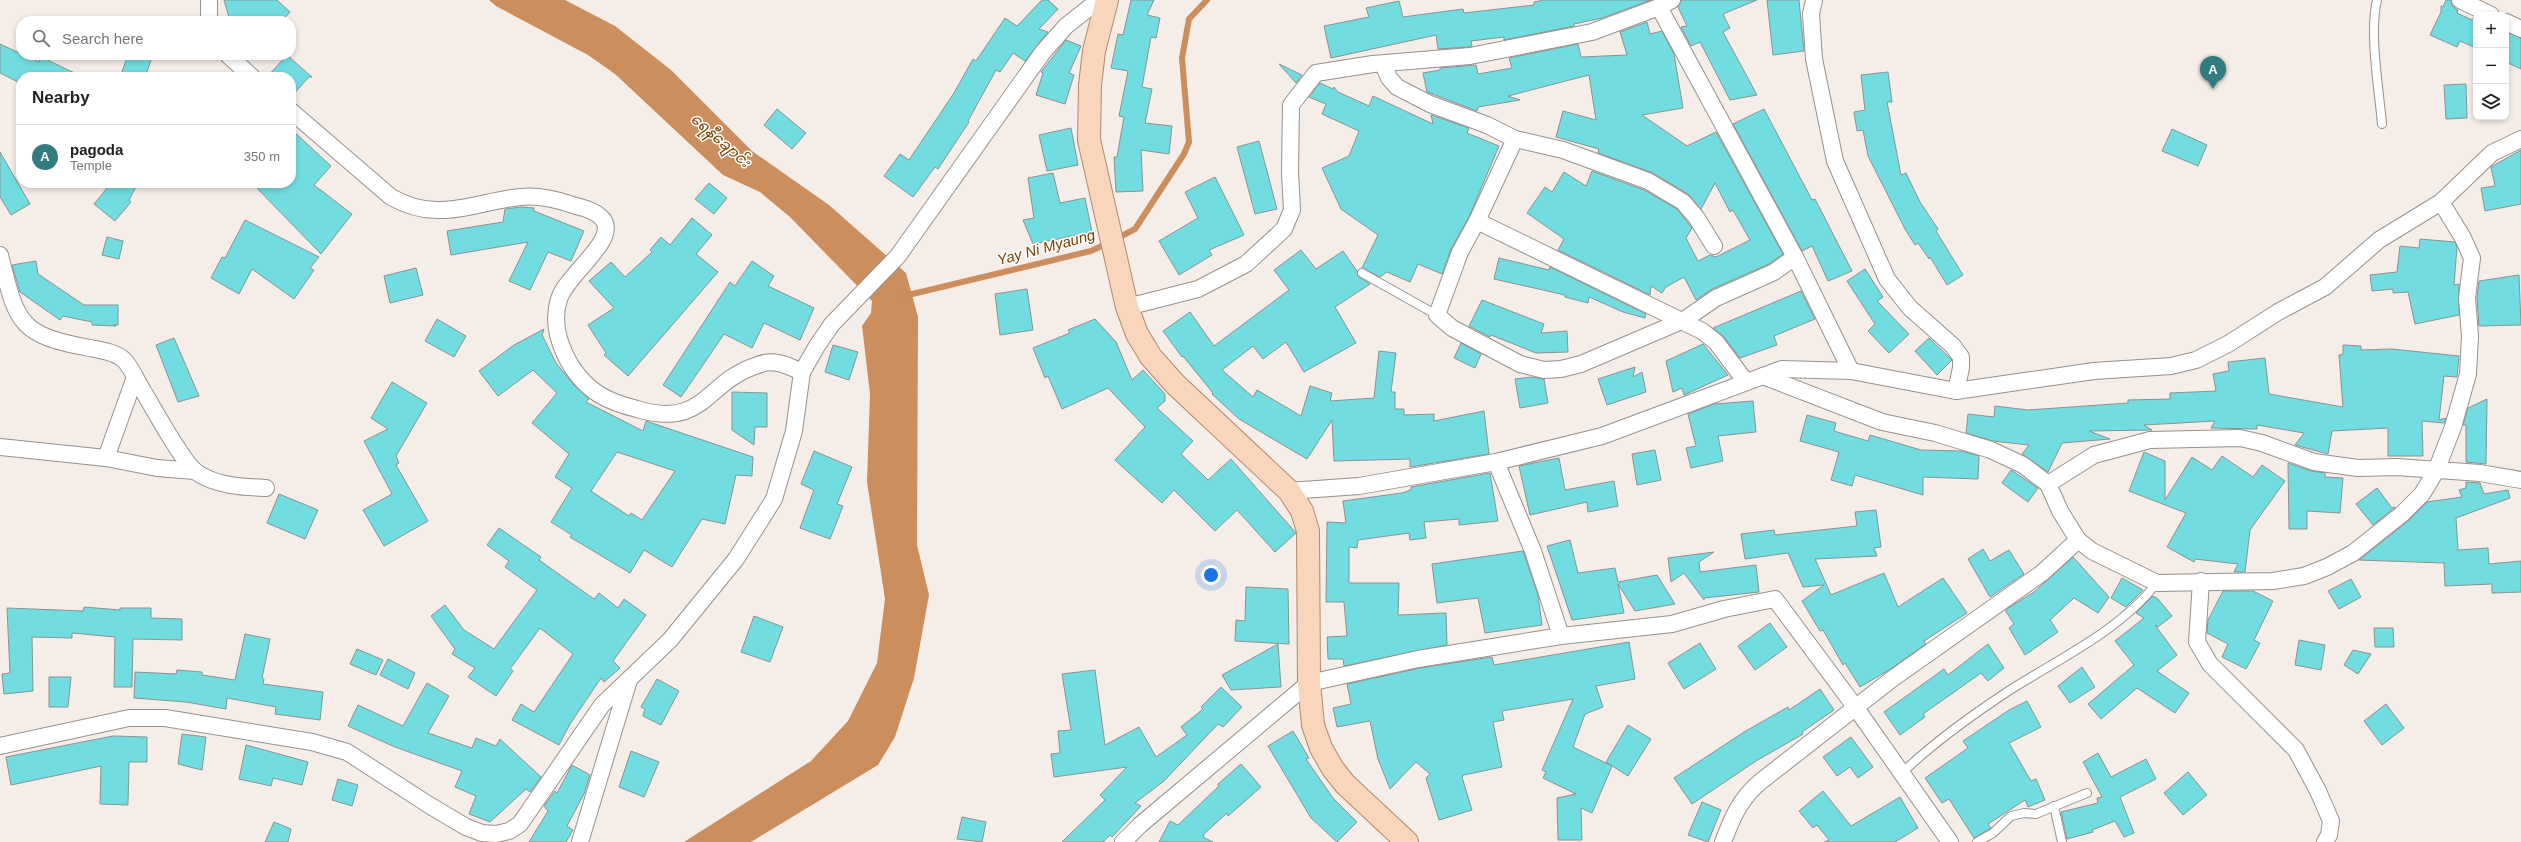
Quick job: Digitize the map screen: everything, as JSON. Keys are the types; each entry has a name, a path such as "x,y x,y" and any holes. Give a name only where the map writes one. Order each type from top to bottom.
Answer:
{"main road":[{"path":"1107,0 1093,58 1090,85 1089,140 1128,308 1137,334 1151,357 1165,373 1289,491 1302,510 1308,531 1309,683 1313,725 1322,748 1333,769 1345,784 1408,842"}],"street":[{"path":"209,0 209,16"},
{"path":"0,746 129,718 165,718 312,742 347,752 466,827 482,833 496,834 509,831 520,824 602,704 670,640 731,565 771,504 783,473 794,431 802,372 832,324 898,256 1042,52 1066,26 1099,0"},
{"path":"1814,0 1811,14 1814,59 1835,161 1887,279 1910,308 1952,346 1960,357 1962,368 1956,392"},
{"path":"2460,0 2485,12"},
{"path":"1128,308 1198,289 1246,264 1284,229 1292,210 1290,158 1291,105 1316,73 1383,64 1470,56 1592,32 1665,4 1795,257 1851,371"},
{"path":"2509,23 2521,28"},
{"path":"233,60 247,72"},
{"path":"1383,64 1389,78 1397,87 1430,104 1487,125 1515,139 1563,150 1648,180 1683,202 1696,217 1714,246"},
{"path":"296,115 391,197 408,206 442,210 522,196 550,198 597,214 606,226 606,236 599,248 566,284 559,300 557,320 559,340 569,362 583,381 601,395 638,410 673,414 688,411 703,403 726,381 736,374 767,362 779,363 802,372"},
{"path":"1515,139 1477,221 1460,252 1437,315 1452,328 1520,364 1544,370 1581,364 1684,320 1716,298 1774,272 1795,257"},
{"path":"1289,491 1359,486 1496,462 1602,436 1782,369 1851,371 1956,392 2094,371 2171,366 2196,360 2228,344 2278,312 2325,287 2379,240 2441,202 2492,153 2521,139"},
{"path":"1763,376 1882,422 1935,433 1992,450 2023,465 2048,484 2060,511 2078,540 2092,551 2157,583 2273,581 2304,576 2327,567 2353,553 2402,514 2422,494 2436,471 2453,427 2468,374 2470,336 2467,298 2472,258 2464,238 2441,202"},
{"path":"1477,221 1684,320 1716,342 1746,382"},
{"path":"0,254 13,306 28,326 40,334 63,343 116,356 124,360 195,471"},
{"path":"106,458 135,378"},
{"path":"2048,484 2094,455 2150,440 2240,438 2262,443 2314,462 2358,468 2397,467 2480,473 2521,480"},
{"path":"0,446 106,458 157,468 195,471 217,482 242,487 266,488"},
{"path":"1496,462 1533,551 1561,636"},
{"path":"1723,842 1735,811 1746,795 1892,679 2042,574 2078,540"},
{"path":"2201,582 2198,642 2210,664 2296,750 2318,791 2331,821 2329,835 2325,842"},
{"path":"1123,842 1140,825 1309,683 1418,659 1561,636 1672,624 1724,609 1775,599 1856,708 1950,842"},
{"path":"580,842 629,679"}],"lane":[{"path":"2377,0 2374,12 2375,37 2382,124"},
{"path":"1362,273 1437,315"},
{"path":"1902,773 1921,754 1952,730 2011,690 2081,649 2140,605 2157,583"},
{"path":"1977,842 1992,834 2010,816 2024,813 2036,814 2087,793"},
{"path":"2054,806 2062,842"}],"water":[{"name":"ရေနီချောင်း","path":"489,0 565,0 615,26 671,70 752,151 829,205 906,273 918,317 917,545 929,595 914,678 895,737 878,765 751,842 684,842 811,761 848,721 877,663 885,599 867,482 870,394 862,326 871,313 872,301 790,217 760,192 723,175 615,74 588,55 496,6"}],"building":[{"path":"224,0 277,0 290,12 286,16 229,16"},
{"path":"1042,0 1048,0 1058,9 1039,29 1048,32 1025,61 1013,53 1000,72 996,70 968,121 969,122 938,169 935,167 913,197 884,176 900,154 909,160 954,93 973,59 976,61 1005,18 1017,26"},
{"path":"1131,0 1154,0 1147,15 1160,18 1156,38 1151,37 1142,87 1152,89 1145,123 1172,126 1169,154 1141,150 1143,191 1116,192 1114,157 1117,157 1124,117 1119,116 1128,71 1111,68 1118,34 1123,35"},
{"path":"1544,0 1651,0 1602,18 1574,24 1574,26 1504,40 1504,37 1471,41 1472,46 1469,47 1438,49 1436,35 1331,58 1324,26 1369,17 1366,8 1399,1 1403,17 1463,9 1464,13 1534,5 1534,2"},
{"path":"1681,0 1757,0 1723,14 1730,28 1723,32 1757,95 1730,100 1700,42 1691,46 1681,27 1687,26 1678,7"},
{"path":"1767,0 1799,0 1804,51 1773,55"},
{"path":"2446,0 2451,0 2452,6 2458,10 2457,13 2472,20 2473,18 2473,47 2460,41 2457,47 2430,35 2441,12 2441,6 2443,7"},
{"path":"1647,22 1650,34 1662,31 1674,54 1683,108 1642,115 1687,146 1716,132 1783,254 1769,264 1712,289 1696,300 1684,277 1666,287 1662,293 1651,286 1650,295 1558,250 1564,239 1527,213 1545,187 1552,192 1564,172 1586,186 1592,171 1644,190 1677,209 1692,228 1686,238 1698,261 1710,255 1716,257 1750,240 1733,210 1730,212 1715,183 1701,209 1688,194 1653,173 1598,153 1599,149 1556,137 1563,111 1596,120 1589,75 1508,96 1520,100 1478,107 1477,111 1427,92 1423,73 1440,70 1440,68 1476,65 1478,74 1512,68 1509,58 1578,44 1581,57 1627,55 1620,32"},
{"path":"2509,33 2521,38 2521,69 2509,63"},
{"path":"1066,40 1081,46 1069,73 1074,75 1065,104 1036,95 1043,73 1041,72"},
{"path":"0,44 16,51 16,60 35,60 39,62 40,60 47,60 72,72 16,72 16,81 0,73"},
{"path":"126,60 151,60 147,72 122,72"},
{"path":"282,60 293,60 312,77 309,77 296,91 296,72 272,72"},
{"path":"1279,64 1302,75 1296,83"},
{"path":"1888,72 1892,102 1887,102 1901,175 1906,173 1920,202 1938,229 1936,231 1963,275 1947,285 1930,257 1929,259 1918,243 1915,245 1905,229 1868,156 1863,130 1857,131 1854,112 1865,110 1861,75"},
{"path":"1320,83 1333,89 1334,87 1338,92 1369,106 1373,96 1433,124 1431,115 1469,128 1467,133 1499,146 1469,217 1451,249 1442,274 1418,264 1410,282 1387,272 1380,277 1362,268 1378,235 1341,209 1322,168 1349,156 1359,131 1322,114 1326,104 1309,97"},
{"path":"2466,84 2467,118 2446,119 2444,85"},
{"path":"777,109 806,133 792,149 764,125"},
{"path":"1764,109 1812,200 1815,199 1852,271 1828,281 1812,246 1802,251 1733,124"},
{"path":"1071,128 1078,165 1047,171 1039,135"},
{"path":"2172,129 2207,145 2198,166 2162,151"},
{"path":"296,134 331,166 314,185 352,214 321,254 257,188 296,188"},
{"path":"1259,141 1277,209 1255,214 1237,147"},
{"path":"2521,150 2521,204 2485,211 2481,188 2495,186 2491,167"},
{"path":"0,152 16,180 16,188 21,188 30,204 11,215 0,197"},
{"path":"1053,173 1060,203 1085,198 1092,232 1033,244 1023,220 1034,218 1028,178"},
{"path":"1215,177 1244,235 1209,250 1212,255 1179,275 1159,241 1198,218 1185,192"},
{"path":"709,183 727,198 714,214 695,199"},
{"path":"107,188 135,188 129,200 131,202 115,221 94,204"},
{"path":"521,207 534,208 534,211 584,231 571,261 548,252 530,290 509,281 528,242 451,255 447,231 503,222 505,209"},
{"path":"692,218 712,235 696,254 718,272 628,376 604,355 606,353 588,325 614,308 589,281 611,262 625,277 652,252 650,250 661,237 670,245"},
{"path":"245,220 319,257 310,268 314,270 294,299 252,269 239,294 211,278 222,257 225,258"},
{"path":"107,237 123,241 119,259 102,255"},
{"path":"2420,239 2455,242 2457,247 2454,285 2459,284 2459,315 2415,324 2408,292 2393,293 2393,289 2372,291 2370,275 2397,272 2400,246 2419,248"},
{"path":"1301,250 1316,269 1343,251 1357,271 1358,276 1370,284 1335,307 1356,343 1304,372 1286,342 1263,359 1253,346 1222,370 1253,397 1257,390 1301,416 1310,386 1332,393 1330,401 1374,398 1379,351 1396,353 1391,392 1395,392 1395,409 1404,409 1404,415 1434,414 1434,421 1484,411 1489,454 1410,467 1410,459 1334,461 1332,420 1307,459 1239,419 1212,394 1213,393 1183,356 1182,357 1163,331 1190,312 1214,346 1289,290 1274,270"},
{"path":"1499,258 1549,270 1550,267 1646,314 1645,318 1623,312 1589,297 1588,303 1565,297 1565,295 1494,279"},
{"path":"36,261 38,274 84,305 118,305 118,325 92,325 92,322 63,316 60,320 20,292 12,265"},
{"path":"752,261 774,276 768,286 814,308 800,340 764,323 752,348 724,334 681,397 663,385 730,282 735,286"},
{"path":"416,268 423,295 390,303 384,276"},
{"path":"1865,269 1883,297 1877,301 1909,334 1889,353 1868,331 1875,324 1847,281"},
{"path":"2519,275 2521,325 2479,326 2477,298 2479,281"},
{"path":"1027,289 1033,330 1000,335 995,294"},
{"path":"1801,291 1815,319 1774,336 1777,345 1740,358 1723,336 1713,328"},
{"path":"1482,300 1544,324 1541,333 1567,331 1568,352 1536,353 1491,335 1490,337 1469,326"},
{"path":"437,319 466,336 454,357 425,341"},
{"path":"1095,319 1116,342 1132,380 1143,370 1165,394 1165,401 1157,408 1193,441 1181,454 1208,480 1231,459 1296,533 1275,552 1237,510 1215,531 1174,490 1162,503 1115,460 1145,427 1108,388 1062,409 1048,376 1045,378 1033,348 1070,333 1068,330"},
{"path":"544,329 542,335 556,363 573,384 589,399 586,402 643,431 646,421 753,457 752,476 736,475 725,524 702,519 672,567 644,550 630,573 570,537 572,535 551,522 572,488 555,477 569,454 532,423 557,393 533,370 498,396 479,371 514,345","holes":["617,452 675,471 642,520 631,513 629,516 591,491"]},
{"path":"174,338 199,396 178,402 156,345"},
{"path":"1929,338 1952,360 1937,375 1915,351"},
{"path":"1461,343 1481,354 1475,368 1454,358"},
{"path":"1703,344 1728,375 1684,395 1682,388 1673,392 1666,361"},
{"path":"833,345 858,352 849,380 825,372"},
{"path":"2343,345 2361,346 2361,350 2392,349 2459,356 2457,377 2444,376 2439,420 2446,418 2444,423 2422,421 2423,456 2388,456 2388,428 2332,431 2328,454 2295,445 2304,433 2257,425 2257,429 2211,428 2215,421 2144,425 2152,430 2089,431 2110,439 2062,443 2048,472 2022,454 2029,445 1993,441 1966,433 1968,414 1994,417 1995,406 2028,410 2128,403 2128,400 2170,399 2170,393 2216,391 2213,374 2229,371 2228,362 2265,358 2269,394 2343,407 2339,355 2343,354"},
{"path":"1635,367 1633,377 1642,372 1646,392 1607,405 1598,379"},
{"path":"1531,377 1544,379 1548,403 1520,408 1515,379"},
{"path":"392,382 427,403 396,456 399,463 396,465 428,521 384,546 363,510 392,494 364,441 388,429 371,418"},
{"path":"732,392 767,393 767,427 755,427 754,445 732,430"},
{"path":"2487,399 2486,464 2466,462 2466,425 2463,425 2468,408"},
{"path":"1753,401 1756,432 1718,436 1723,461 1691,468 1686,448 1696,446 1688,414 1714,404"},
{"path":"1807,415 1836,423 1834,431 1868,441 1870,435 1921,450 1961,451 1979,456 1978,479 1923,477 1923,495 1855,475 1852,486 1831,480 1839,452 1800,441"},
{"path":"1655,450 1661,480 1637,485 1632,454"},
{"path":"814,451 852,467 837,504 843,506 830,539 800,528 814,490 801,484"},
{"path":"2144,452 2165,461 2165,500 2192,457 2212,470 2222,456 2253,477 2262,465 2285,481 2250,530 2245,572 2234,572 2238,564 2195,559 2194,562 2167,547 2186,513 2129,491"},
{"path":"1559,458 1565,490 1614,481 1618,506 1588,512 1587,502 1530,515 1519,466"},
{"path":"2288,463 2311,471 2325,473 2325,477 2343,478 2340,513 2307,511 2307,529 2289,529"},
{"path":"2011,470 2038,488 2028,502 2002,483"},
{"path":"1490,473 1498,521 1459,525 1459,519 1424,522 1426,538 1410,540 1409,533 1358,540 1357,548 1349,547 1349,583 1399,583 1398,615 1446,613 1447,645 1344,666 1343,659 1328,659 1327,637 1347,636 1344,602 1326,602 1327,522 1346,523 1343,501 1402,493 1411,490 1411,487"},
{"path":"2466,482 2480,483 2484,494 2508,490 2510,498 2456,518 2458,550 2488,548 2489,564 2521,561 2521,592 2492,593 2492,584 2445,586 2444,563 2359,560 2408,521 2427,502 2462,497 2459,490 2466,488"},
{"path":"2377,488 2392,508 2395,507 2373,525 2356,504"},
{"path":"279,494 318,510 305,539 267,523"},
{"path":"1876,510 1881,547 1874,548 1877,556 1815,559 1831,595 1884,573 1898,607 1943,578 1967,613 1924,641 1926,644 1889,670 1860,687 1845,663 1843,665 1823,630 1820,631 1802,601 1824,585 1803,587 1788,553 1745,559 1741,534 1774,530 1775,535 1857,526 1855,512"},
{"path":"499,528 541,557 539,560 594,599 599,593 618,608 624,599 646,615 613,661 620,668 604,682 601,678 570,724 559,745 512,720 521,704 534,712 573,654 540,628 510,669 513,671 496,696 468,677 475,668 452,654 455,649 431,616 445,605 464,630 494,649 537,590 505,567 509,561 487,545"},
{"path":"1570,540 1578,573 1615,568 1618,582 1657,575 1675,604 1635,611 1618,584 1624,613 1572,620 1547,546"},
{"path":"1983,549 1990,561 2009,550 2024,574 1990,597 1968,559"},
{"path":"1523,551 1538,595 1542,625 1485,633 1478,598 1437,603 1432,564"},
{"path":"1714,552 1699,562 1700,572 1756,565 1759,592 1704,598 1704,600 1684,573 1671,582 1668,558"},
{"path":"2073,557 2109,597 2098,613 2074,598 2050,620 2058,632 2025,655 2009,628 2014,624 2005,610 2034,592"},
{"path":"2122,578 2143,590 2126,607 2111,598"},
{"path":"2351,579 2361,597 2339,609 2328,591"},
{"path":"1246,587 1288,589 1289,644 1235,641 1236,620 1245,621"},
{"path":"2223,591 2253,591 2273,601 2254,640 2260,643 2246,669 2222,657 2228,644 2207,633 2208,620"},
{"path":"2153,596 2158,599 2172,616 2158,627 2155,625 2177,655 2157,671 2189,693 2175,713 2137,688 2101,719 2088,704 2134,665 2115,641 2144,618 2136,613"},
{"path":"84,607 120,610 120,608 151,608 151,618 182,619 182,640 133,639 132,687 114,687 115,637 72,633 72,638 32,637 33,691 4,694 2,674 10,673 7,608 83,611"},
{"path":"754,616 783,627 770,662 741,652"},
{"path":"1770,623 1787,647 1755,670 1738,646"},
{"path":"2374,628 2393,628 2394,647 2375,647"},
{"path":"245,634 270,639 262,678 264,679 263,684 323,692 320,720 275,714 276,707 227,698 226,709 186,702 134,698 135,672 176,674 177,670 202,672 202,675 235,680"},
{"path":"2299,640 2325,645 2321,670 2295,665"},
{"path":"1629,642 1635,679 1596,686 1603,707 1585,714 1573,747 1612,766 1592,813 1581,808 1582,840 1558,840 1557,798 1576,794 1543,778 1546,772 1542,770 1573,699 1502,711 1504,720 1493,722 1502,767 1464,775 1462,777 1472,810 1439,820 1426,778 1430,774 1416,762 1390,789 1378,759 1370,721 1337,727 1333,708 1351,704 1347,684 1420,668 1492,657 1494,665"},
{"path":"1700,643 1716,669 1684,689 1668,663"},
{"path":"1278,644 1281,687 1231,690 1222,675"},
{"path":"1988,644 2004,668 1988,681 1981,673 1923,714 1925,717 1900,735 1884,712 1944,669 1948,675"},
{"path":"357,649 383,660 376,675 350,664"},
{"path":"2353,650 2371,654 2358,674 2344,665"},
{"path":"388,659 415,673 408,689 380,675"},
{"path":"2082,667 2095,687 2070,703 2058,686"},
{"path":"1095,670 1105,745 1139,727 1156,757 1187,735 1181,727 1203,709 1201,707 1221,687 1242,707 1223,727 1218,724 1164,781 1135,803 1141,806 1112,837 1110,835 1103,842 1062,842 1105,800 1100,795 1127,767 1054,777 1051,754 1060,753 1058,731 1071,730 1062,674"},
{"path":"49,677 71,677 68,707 49,707"},
{"path":"657,679 679,691 661,725 643,716 645,709 641,707"},
{"path":"427,683 449,696 428,733 472,748 476,738 496,746 500,739 541,777 530,792 526,789 490,822 469,814 476,796 455,787 462,771 395,747 348,726 358,705 403,726"},
{"path":"1820,689 1834,710 1802,732 1803,734 1756,761 1692,804 1674,778 1744,732 1788,707 1789,710"},
{"path":"2027,701 2041,727 2009,743 2031,781 2036,779 2045,800 2028,807 2025,800 1988,824 1991,828 1974,838 1949,799 1942,803 1925,778 1968,748 1963,741 2009,710"},
{"path":"2386,704 2404,728 2382,745 2364,721"},
{"path":"1628,725 1651,739 1628,776 1606,762"},
{"path":"1293,731 1309,758 1306,759 1333,798 1357,822 1337,842 1311,818 1268,746"},
{"path":"182,734 206,737 202,770 178,764"},
{"path":"113,736 147,737 147,762 129,762 128,805 100,804 101,766 11,785 6,757"},
{"path":"1851,737 1873,767 1858,778 1850,767 1837,776 1823,757"},
{"path":"246,745 308,762 302,785 273,778 271,786 239,779"},
{"path":"631,751 659,762 644,797 619,787"},
{"path":"2098,753 2111,777 2146,759 2156,779 2120,797 2134,833 2124,837 2115,821 2092,830 2093,832 2067,839 2061,812 2098,803 2097,798 2102,797 2083,762"},
{"path":"1241,764 1261,787 1228,816 1227,813 1204,834 1203,837 1213,842 1159,842 1170,821 1178,825 1219,786 1218,784"},
{"path":"572,765 590,775 584,794 567,826 573,830 566,842 529,842 548,811 544,806 555,791 557,793"},
{"path":"2188,772 2207,795 2183,815 2164,793"},
{"path":"338,779 358,785 352,806 332,800"},
{"path":"1823,791 1851,826 1900,797 1918,828 1895,842 1824,842 1829,840 1817,825 1813,828 1799,811"},
{"path":"1702,802 1721,810 1708,842 1688,835"},
{"path":"962,817 986,822 982,842 957,839"},
{"path":"274,822 291,829 288,842 265,842"}],"waterway":[{"name":"Yay Ni Myaung","path":"1116,239 1135,229 1184,154 1189,142 1182,58 1189,19 1207,0"},
{"name":"Yay Ni Myaung","path":"904,296 1091,251 1108,243"}],"place":[{"name":"pagoda","path":"2213,89"}]}
